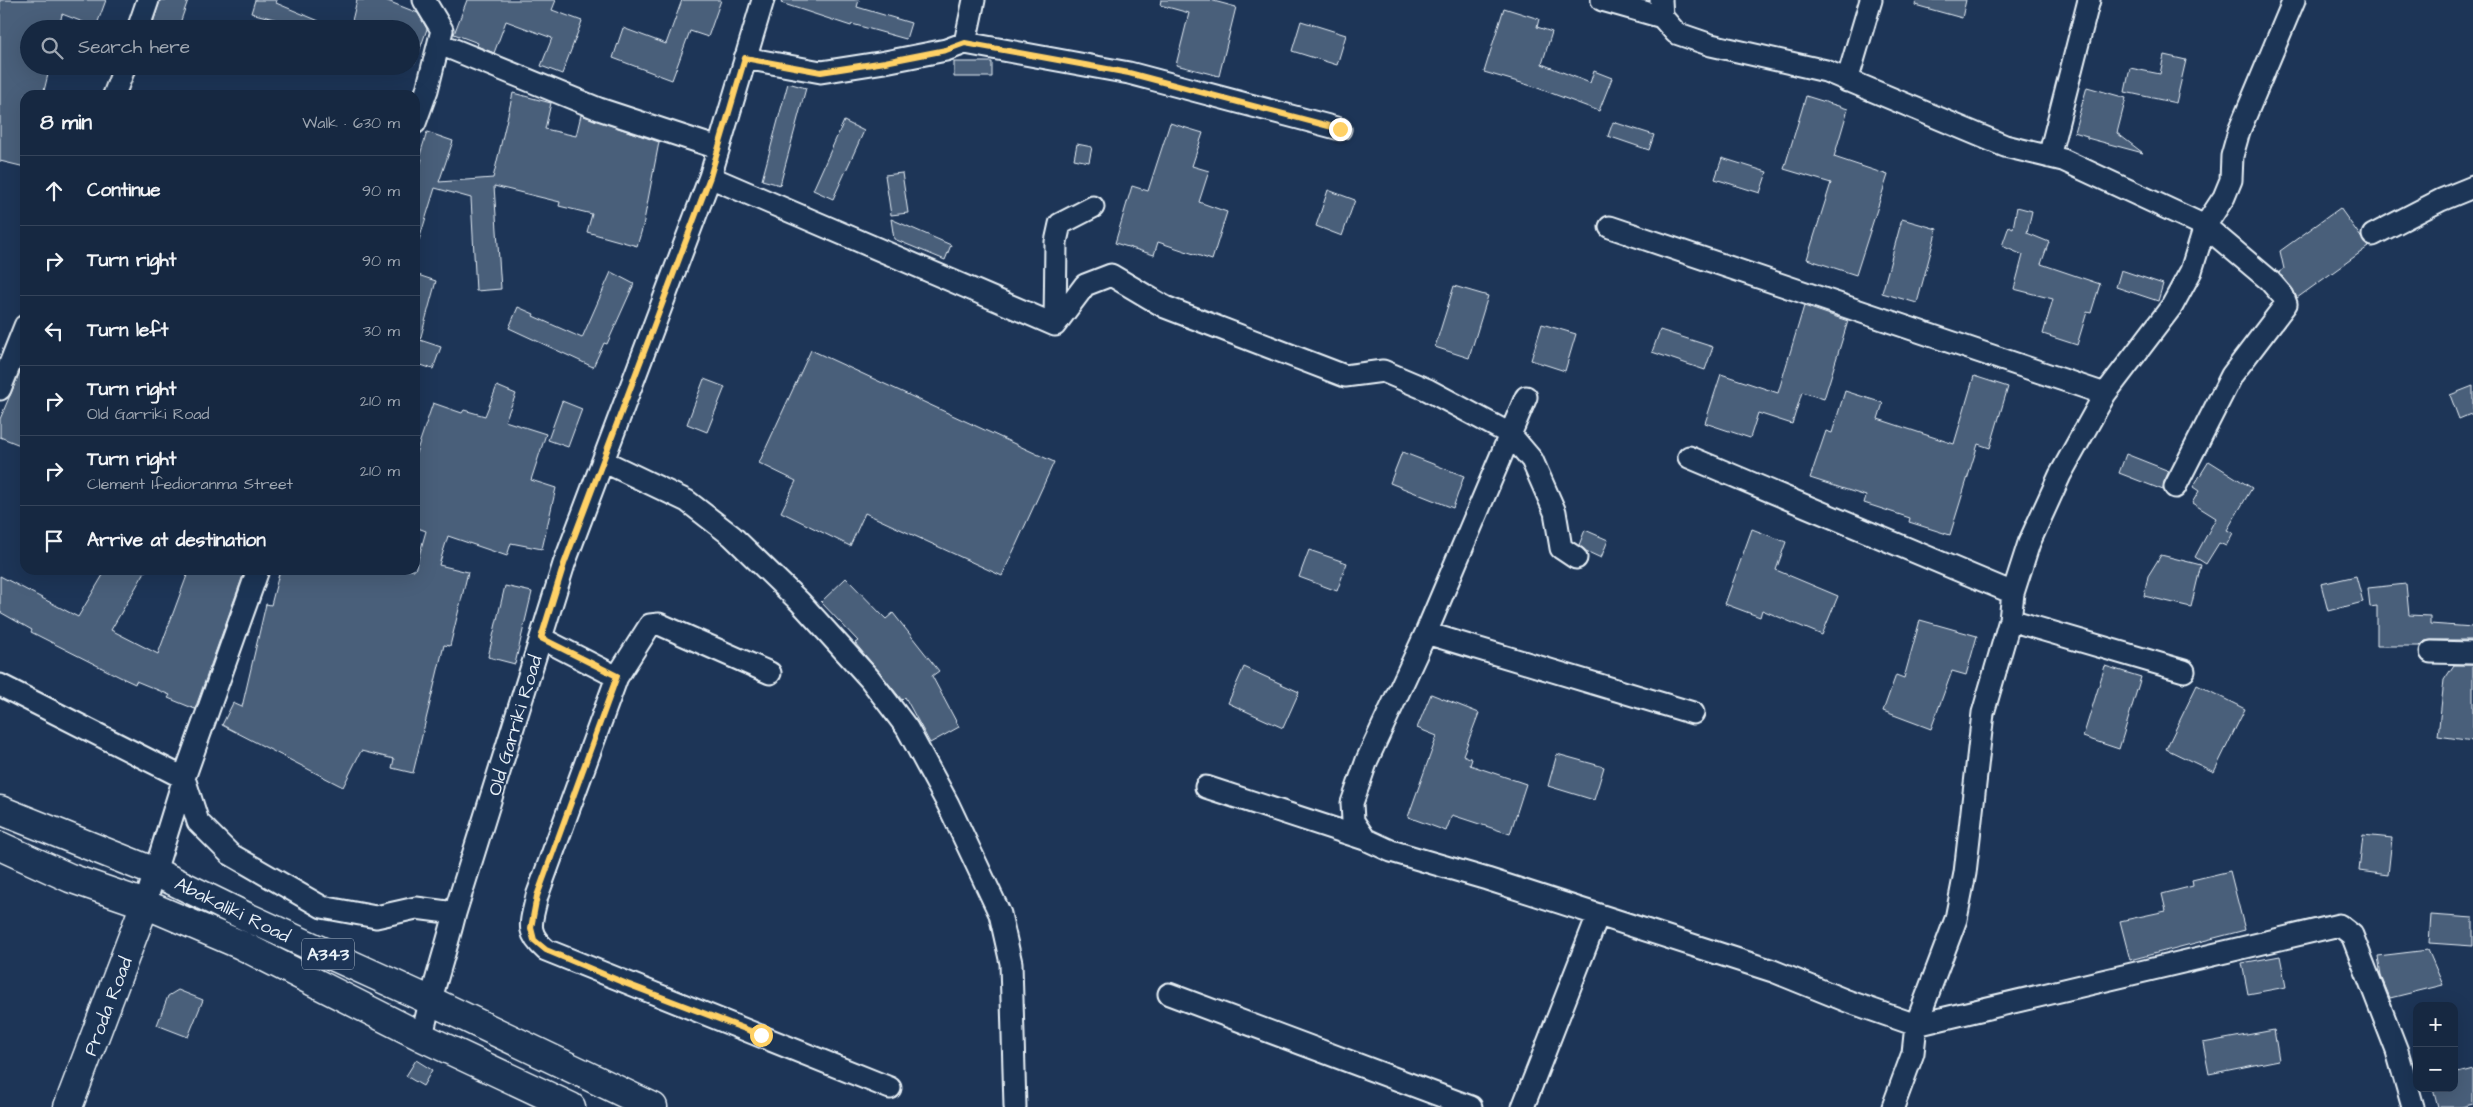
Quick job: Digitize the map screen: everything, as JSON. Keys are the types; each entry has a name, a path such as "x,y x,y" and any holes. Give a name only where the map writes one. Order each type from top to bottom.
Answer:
{"main road":[{"name":"Abakaliki Road","path":"0,810 155,872 653,1107"},
{"name":"Abakaliki Road","path":"0,846 70,878 145,904 241,945 422,1038 571,1107"},
{"name":"Proda Road","path":"68,1107 145,904"}],"street":[{"path":"141,20 148,0"},
{"path":"420,109 440,44 442,30 424,0"},
{"name":"Old Garriki Road","path":"422,1038 429,1000 446,950 455,913 564,564 710,177 763,0"},
{"path":"965,43 974,0"},
{"path":"1602,0 1661,8 1676,33 1711,44 1826,71 2005,146 2063,160 2205,226 2268,280 2283,296 2286,304 2232,375 2175,487"},
{"path":"1847,81 1871,0"},
{"path":"2049,157 2089,0"},
{"path":"1893,1107 1912,1052 1916,1025 1956,919 1965,873 1983,714 2010,620 2013,593 2038,522 2060,475 2105,394 2172,306 2191,271 2205,226 2230,180 2232,156 2239,131 2294,0"},
{"path":"745,58 821,72 946,50 965,43 1129,73 1340,129"},
{"path":"440,44 599,109 718,148"},
{"path":"116,90 122,75"},
{"path":"710,177 1055,325"},
{"path":"2374,235 2440,200 2473,186"},
{"path":"1055,325 1056,242 1060,224 1093,207"},
{"path":"1610,227 2105,394"},
{"path":"1055,325 1085,285 1111,275 1165,307 1345,376 1383,371 1428,390 1510,434 1532,460 1555,512 1562,548 1576,558"},
{"path":"0,389 20,339"},
{"path":"1366,839 1353,821 1352,803 1367,760 1426,633 1526,397"},
{"path":"1689,457 2013,593"},
{"path":"603,461 687,501 732,536 800,602 870,679 907,728 948,804 1000,914 1011,963 1015,1107"},
{"path":"145,904 184,778 256,575"},
{"path":"2010,620 2184,671"},
{"path":"770,673 659,624 650,625 617,676 537,896 531,928 534,940 546,950 627,984 890,1088"},
{"path":"1426,633 1693,713"},
{"path":"541,638 617,676"},
{"path":"2431,652 2473,653"},
{"path":"0,685 184,778 198,822 230,854 322,907 376,918 416,908 455,913"},
{"path":"1206,787 1366,839 1391,851 1496,881 1773,971 1847,1001 1916,1025 2339,925 2352,935 2397,1051 2413,1107"},
{"path":"1523,1107 1598,915"},
{"path":"1169,994 1471,1107"}],"building":[{"path":"0,0 106,0 99,20 78,20 62,14 61,20 20,20 20,75 48,75 44,90 20,90 20,166 0,161"},
{"path":"160,0 188,0 181,20 154,20"},
{"path":"255,0 277,0 276,3 317,20 278,20 251,13"},
{"path":"357,0 385,0 418,13 427,29 420,49 420,20 352,20"},
{"path":"467,0 556,0 552,10 582,21 562,74 541,66 552,38 506,21 494,53 477,46 478,43 454,34"},
{"path":"682,0 721,0 708,37 690,31 672,80 613,58 623,28 666,44"},
{"path":"782,0 859,0 857,7 911,23 906,39 852,24 851,26 781,3"},
{"path":"1161,0 1210,0 1236,7 1219,76 1176,65 1189,13 1160,5"},
{"path":"1916,0 1966,0 1962,18 1915,5"},
{"path":"1504,8 1539,19 1537,27 1552,32 1542,64 1590,83 1594,71 1612,78 1599,111 1535,87 1484,72"},
{"path":"1301,21 1346,35 1337,65 1292,51"},
{"path":"2164,55 2186,60 2176,103 2125,92 2130,68 2160,74"},
{"path":"954,62 992,62 992,77 954,77"},
{"path":"788,83 806,88 780,185 762,180"},
{"path":"2087,87 2126,98 2117,133 2143,153 2087,138 2087,136 2074,132"},
{"path":"513,93 551,103 545,129 576,136 581,115 659,142 643,226 637,246 587,232 592,214 559,206 560,202 494,186 501,289 476,291 471,198 435,188 420,237 420,166 422,159 420,158 420,155 427,132 453,141 439,182 493,178"},
{"path":"1806,96 1848,109 1834,157 1888,175 1856,275 1807,259 1831,183 1784,169"},
{"path":"844,121 864,131 833,199 813,190"},
{"path":"1613,122 1654,135 1649,150 1608,136"},
{"path":"1170,123 1203,133 1192,166 1209,171 1199,202 1227,212 1212,260 1158,242 1154,255 1115,243 1132,186 1148,191"},
{"path":"1077,144 1092,147 1089,162 1074,159"},
{"path":"1722,158 1767,172 1760,193 1715,179"},
{"path":"902,173 908,213 891,215 885,175"},
{"path":"1328,190 1355,200 1342,236 1316,226"},
{"path":"2017,207 2032,211 2027,233 2049,242 2041,264 2100,284 2091,313 2087,312 2077,345 2043,334 2053,299 2014,289 2023,255 2002,246 2009,226 2013,228"},
{"path":"2340,208 2368,247 2297,298 2292,288 2279,272 2284,269 2280,251"},
{"path":"891,219 951,245 945,260 894,239"},
{"path":"1902,219 1937,229 1917,303 1882,293"},
{"path":"2121,270 2163,284 2158,301 2116,287"},
{"path":"611,272 634,284 607,344 604,343 593,367 509,328 518,307 534,314 533,316 582,338"},
{"path":"420,276 436,281 420,340"},
{"path":"1454,286 1488,296 1469,358 1435,347"},
{"path":"1804,306 1848,321 1824,399 1802,392 1792,424 1758,413 1750,438 1705,423 1721,374 1778,393"},
{"path":"1542,324 1576,334 1565,371 1531,360"},
{"path":"1660,330 1713,347 1705,370 1652,352"},
{"path":"420,340 441,347 433,369 420,365"},
{"path":"811,350 1054,462 1002,576 865,513 850,546 781,512 796,481 759,463"},
{"path":"20,372 20,445 0,437 0,419"},
{"path":"1974,376 2008,387 1990,448 1978,444 1950,535 1909,522 1910,518 1864,503 1866,496 1810,478 1826,431 1832,433 1845,391 1883,403 1878,419 1954,444"},
{"path":"704,379 725,387 707,432 687,424"},
{"path":"497,386 516,394 505,421 546,434 531,480 556,488 542,549 511,543 507,556 448,536 439,565 468,572 450,646 444,645 413,773 392,768 394,759 361,751 343,787 222,725 233,703 242,707 266,604 271,605 279,575 420,575 420,552 426,531 420,529 420,441 433,403 462,413 464,410 485,416"},
{"path":"2473,386 2473,413 2459,419 2450,395"},
{"path":"562,401 582,409 568,447 548,440"},
{"path":"1402,452 1464,476 1453,508 1390,483"},
{"path":"2126,454 2169,471 2163,490 2119,473"},
{"path":"2209,461 2252,488 2227,530 2233,533 2226,546 2219,543 2206,564 2195,557 2216,518 2192,503 2199,491 2193,487"},
{"path":"1752,529 1786,542 1776,570 1838,596 1822,635 1762,610 1760,617 1725,604"},
{"path":"1585,530 1608,540 1601,558 1586,551 1579,545"},
{"path":"1309,550 1347,563 1337,591 1299,577"},
{"path":"2161,555 2201,565 2191,607 2144,596 2148,576"},
{"path":"103,575 143,575 111,630 158,654 187,575 243,575 195,709 168,698 170,695 136,681 135,684 120,677 31,632 32,630 0,612 0,576 78,617"},
{"path":"2356,576 2363,602 2328,611 2321,584"},
{"path":"846,578 886,619 893,613 939,671 932,676 959,727 930,743 905,697 902,700 855,643 858,641 821,602"},
{"path":"2406,584 2409,615 2430,616 2430,624 2473,627 2473,640 2431,640 2425,641 2420,646 2377,646 2377,606 2370,607 2368,588"},
{"path":"505,586 532,592 515,664 488,657"},
{"path":"1920,620 1977,636 1966,675 1952,671 1931,729 1883,711 1896,675 1904,678"},
{"path":"2454,665 2473,665 2473,741 2438,736 2444,680"},
{"path":"2105,666 2141,677 2119,749 2083,737"},
{"path":"1244,667 1299,692 1283,728 1228,703"},
{"path":"2197,685 2245,709 2214,772 2166,749"},
{"path":"1431,694 1479,713 1463,755 1472,759 1470,765 1526,784 1510,834 1452,815 1446,831 1408,817 1437,736 1417,728"},
{"path":"1557,754 1604,767 1594,800 1548,786"},
{"path":"2363,835 2392,838 2388,875 2359,871"},
{"path":"2230,871 2245,930 2130,960 2120,921 2166,911 2162,894 2193,886 2192,880"},
{"path":"2431,915 2473,918 2473,946 2429,943"},
{"path":"2428,950 2443,985 2390,998 2381,976 2378,956"},
{"path":"2280,956 2286,987 2248,994 2242,963"},
{"path":"178,990 203,1000 188,1037 157,1025 168,996"},
{"path":"2274,1030 2279,1060 2209,1074 2203,1043"},
{"path":"416,1060 432,1070 423,1086 406,1076"},
{"path":"2473,1069 2473,1104 2461,1107 2438,1107 2434,1092 2458,1092 2458,1073"}],"route":[{"path":"761,1035 627,984 546,950 534,940 531,928 537,896 617,676 541,638 564,564 710,177 745,58 821,72 946,50 965,43 1129,73 1340,129"}]}
